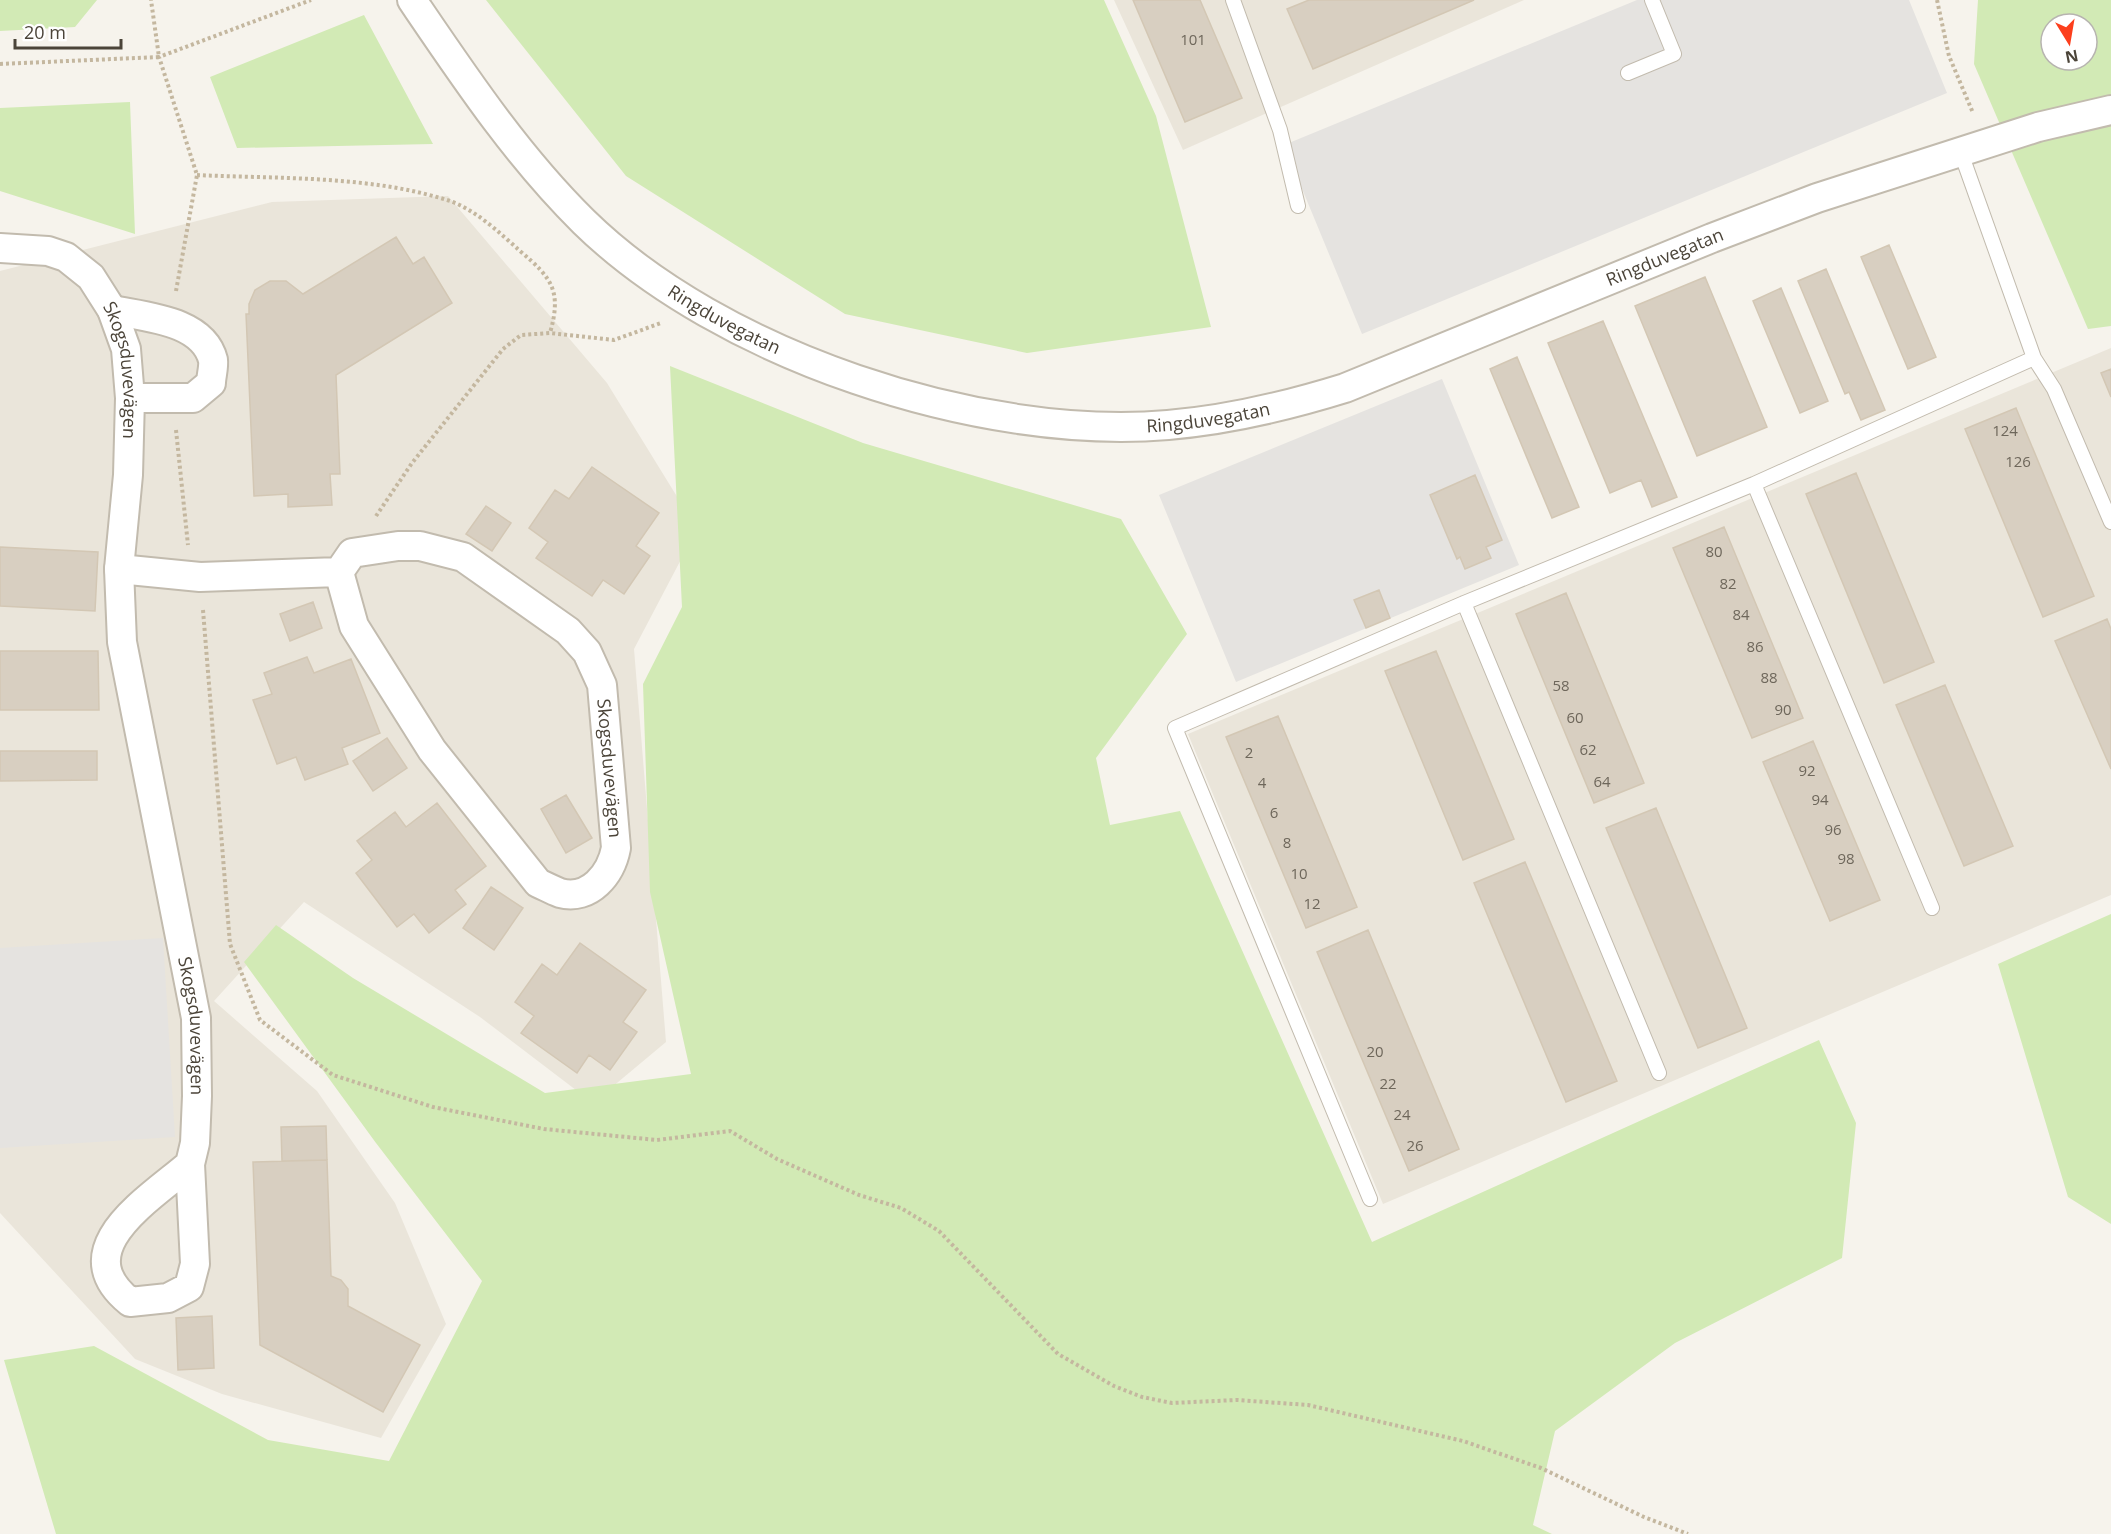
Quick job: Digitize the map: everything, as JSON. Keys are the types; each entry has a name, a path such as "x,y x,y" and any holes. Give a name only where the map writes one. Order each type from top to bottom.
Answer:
{"street":[{"name":"Ringduvegatan","path":"412,0 475,93 531,166 586,224 664,287 751,336 831,370 928,402 1012,420 1094,426 1166,426 1228,418 1284,407 1345,388 1712,238 1817,198 2038,127 2111,110"},
{"name":"Skogsduvevägen","path":"0,248 48,250 66,258 91,277 112,310 126,349 130,398 128,475 119,569 122,642 196,1018 197,1096 195,1143 190,1164 195,1264 189,1287 168,1298 130,1302 114,1289 106,1269 106,1248 118,1227 190,1164"},
{"path":"112,310 183,328 202,339 213,361 211,383 193,398 130,398"},
{"name":"Skogsduvevägen","path":"119,569 200,577 345,563 420,546 463,557 568,631 586,652 602,685 616,848 613,865 603,880 583,891 562,894 538,883 432,750 354,626 345,563"}],"lane":[{"path":"1233,0 1280,130 1298,207"},
{"path":"1628,74 1674,54 1654,1"},
{"path":"1974,149 2034,358 2054,389 2111,522"},
{"path":"1370,1199 1175,728 1464,603 1754,483 2034,358"},
{"path":"1754,483 1932,908"},
{"path":"1464,603 1659,1073"}],"path":[{"path":"151,0 159,57 197,175 349,183 392,188 452,202 503,236 553,285 556,306 550,333"},
{"path":"0,63 159,57 311,0"},
{"path":"1937,0 1949,56 1974,149"},
{"path":"345,563 412,463 503,349 521,334 550,333 614,340 674,318 688,300"},
{"path":"200,577 230,944 260,1020 333,1075 433,1107 544,1129 657,1140 730,1131 777,1159 859,1195 902,1208 939,1231 1058,1354 1114,1386 1142,1397 1172,1404 1237,1400 1308,1405 1463,1441 1541,1468 1644,1517 1688,1534"}],"shaded area":[{"path":"1114,0 1524,0 1183,150"},
{"path":"1637,0 1909,0 1947,93 1362,334 1284,145"},
{"path":"448,196 607,383 697,529 634,649 666,1042 593,1103 480,1017 304,902 214,1001 317,1091 395,1203 446,1324 381,1438 222,1394 135,1359 0,1213 0,271 272,202"},
{"path":"2111,348 2111,895 1383,1204 1188,734"},
{"path":"1442,379 1519,565 1236,682 1159,495"},
{"path":"163,938 175,1137 0,1148 0,948"}],"green space":[{"path":"0,0 97,0 75,27 0,31"},
{"path":"486,0 1104,0 1156,116 1211,327 1027,353 845,314 626,176"},
{"path":"1978,0 2111,0 2111,326 2088,329 1974,64"},
{"path":"364,15 433,144 237,148 210,77"},
{"path":"130,102 135,234 0,191 0,108"},
{"path":"670,366 863,443 1121,519 1187,634 1096,758 1110,825 1180,811 1372,1242 1819,1040 1856,1123 1842,1258 1675,1343 1555,1431 1533,1525 1552,1534 56,1534 4,1360 94,1346 268,1440 389,1461 482,1281 376,1143 244,962 276,925 353,978 545,1093 691,1074 650,892 643,684 682,607"},
{"path":"2111,914 2111,1224 2068,1197 1998,964"}],"building":[{"path":"1133,0 1200,0 1242,98 1185,122"},
{"path":"1309,0 1474,0 1313,69 1287,9"},
{"path":"396,237 413,264 424,257 452,303 336,375 340,474 330,474 332,505 288,507 288,494 254,496 246,314 249,314 249,304 255,290 270,281 286,281 303,294"},
{"path":"1889,245 1936,357 1908,369 1861,257"},
{"path":"1826,269 1885,410 1861,420 1849,392 1845,394 1798,281"},
{"path":"1705,277 1767,427 1697,456 1635,306"},
{"path":"1781,288 1828,401 1800,413 1753,301"},
{"path":"1603,321 1677,497 1652,507 1641,480 1610,493 1548,343"},
{"path":"1517,357 1579,507 1552,518 1490,369"},
{"path":"2111,369 2111,397 2101,373"},
{"path":"2016,408 2094,596 2043,617 1965,429"},
{"path":"592,467 659,513 636,546 650,556 624,594 603,580 592,596 536,558 548,542 529,528 555,490 569,499"},
{"path":"1856,473 1934,662 1884,683 1806,494"},
{"path":"1475,475 1502,540 1486,547 1491,558 1465,569 1460,557 1457,559 1430,495"},
{"path":"486,506 511,523 492,551 466,534"},
{"path":"1724,527 1803,718 1752,738 1673,548"},
{"path":"0,547 98,552 95,611 0,606"},
{"path":"1379,590 1390,618 1366,628 1354,600"},
{"path":"1566,593 1644,783 1594,803 1516,614"},
{"path":"313,602 322,628 290,641 280,614"},
{"path":"2107,619 2111,629 2111,769 2055,641"},
{"path":"0,651 98,651 99,710 0,710"},
{"path":"1436,651 1514,839 1463,860 1385,671"},
{"path":"307,657 314,673 351,659 380,733 342,748 348,764 305,780 296,757 277,764 253,700 272,694 264,673"},
{"path":"1945,685 2013,846 1964,866 1896,705"},
{"path":"1278,716 1357,907 1306,928 1226,737"},
{"path":"387,738 407,768 373,791 353,761"},
{"path":"1813,741 1880,900 1830,921 1763,762"},
{"path":"0,751 97,751 97,780 0,781"},
{"path":"566,795 592,838 566,853 541,809"},
{"path":"437,803 486,866 455,890 466,904 429,933 414,914 397,927 356,873 372,860 357,841 395,812 406,827"},
{"path":"1656,808 1747,1028 1698,1048 1606,828"},
{"path":"1525,862 1617,1081 1566,1102 1474,883"},
{"path":"491,887 523,908 494,950 463,928"},
{"path":"1368,930 1459,1149 1409,1171 1317,952"},
{"path":"580,943 646,990 623,1022 637,1032 610,1070 589,1055 577,1073 521,1033 534,1016 515,1002 542,964 557,975"},
{"path":"326,1126 327,1160 282,1161 281,1127"},
{"path":"327,1160 331,1276 341,1280 348,1289 348,1306 420,1345 383,1412 260,1345 253,1162"},
{"path":"212,1316 214,1368 178,1370 176,1318"}]}
